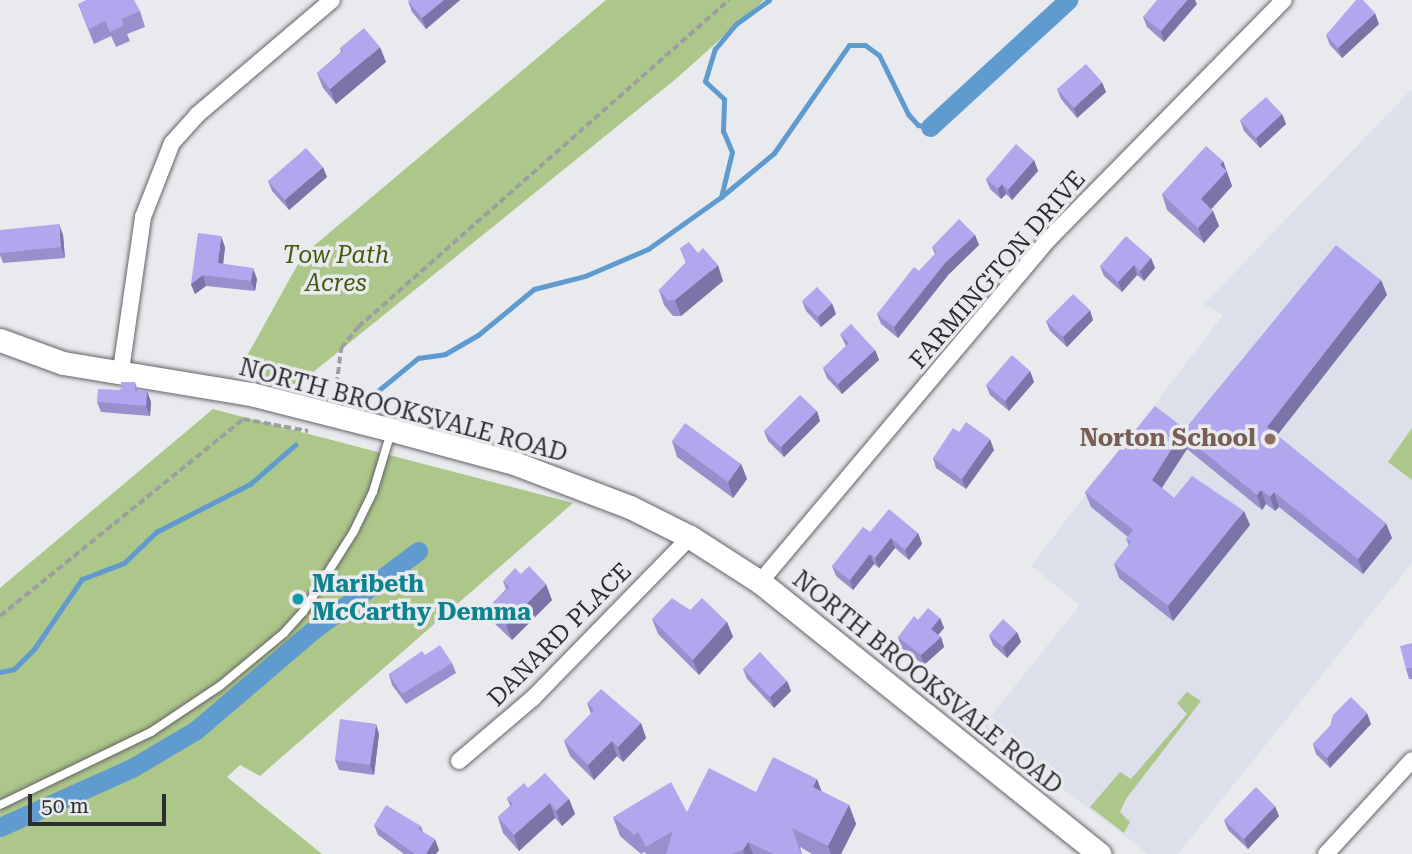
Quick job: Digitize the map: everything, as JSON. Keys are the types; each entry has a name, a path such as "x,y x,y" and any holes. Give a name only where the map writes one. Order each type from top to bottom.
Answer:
{"main road":[{"name":"NORTH BROOKSVALE ROAD","path":"0,340 63,363 121,370 251,394 392,430 576,485 690,537 760,582 1099,854"}],"street":[{"path":"121,370 143,216 172,143 197,115 332,0"},
{"name":"FARMINGTON DRIVE","path":"760,582 1049,239 1284,0"},
{"name":"DANARD PLACE","path":"459,761 533,698 690,537"},
{"path":"1326,854 1412,760"}],"lane":[{"path":"0,805 151,732 220,686 284,633 303,611 354,531 373,492 392,430"}],"path":[{"path":"358,327 729,0"},
{"path":"0,616 243,419"}],"shaded area":[{"name":"Norton School","path":"1412,89 1412,563 1178,854 1148,854 982,727 1080,605 1031,566 1223,315 1204,304"}],"green space":[{"name":"Tow Path Acres","path":"606,0 764,0 677,78 296,386 238,372 303,255"},
{"path":"213,409 573,503 260,776 240,765 227,777 322,854 0,854 0,588"},
{"path":"1412,428 1412,480 1388,462"},
{"path":"1187,692 1201,701 1126,799 1120,812 1130,822 1124,833 1090,807 1120,772 1131,779 1187,714 1177,703"}],"building":[{"path":"86,0 134,0 140,11 121,19 124,25 110,32 105,21 89,29 78,4"},
{"path":"444,0 422,18 408,1"},
{"path":"1157,0 1187,0 1161,31 1143,17"},
{"path":"1356,0 1363,0 1375,13 1338,48 1326,35"},
{"path":"364,28 380,47 330,89 317,73 343,51 340,48"},
{"path":"1086,64 1102,82 1074,108 1057,89"},
{"path":"1266,97 1282,114 1256,138 1240,120"},
{"path":"1016,144 1034,160 1008,190 1002,184 998,189 986,179"},
{"path":"1206,146 1223,161 1220,165 1227,171 1201,199 1213,211 1198,228 1162,194"},
{"path":"306,148 323,167 285,200 268,181"},
{"path":"959,219 975,235 945,263 894,327 877,314 914,267 919,271 937,252 932,247"},
{"path":"59,224 61,247 0,253 0,230"},
{"path":"198,233 221,236 218,263 253,268 251,281 203,275 191,284"},
{"path":"1126,236 1151,258 1140,271 1134,265 1118,282 1100,266"},
{"path":"689,242 698,253 703,248 718,265 675,300 668,301 659,290 686,262 680,248"},
{"path":"1336,245 1381,280 1267,427 1386,523 1358,559 1274,492 1270,497 1261,490 1257,495 1181,434 1152,480 1174,498 1192,476 1244,511 1168,606 1114,564 1131,542 1126,539 1133,530 1085,492 1155,406 1185,429"},
{"path":"817,287 832,303 818,317 802,301"},
{"path":"1073,294 1090,310 1063,337 1046,321"},
{"path":"851,324 875,350 838,384 823,368 849,343 840,334"},
{"path":"1012,355 1030,371 1005,401 986,385"},
{"path":"121,382 135,382 135,391 147,391 146,406 97,402 98,389 121,390"},
{"path":"800,395 817,411 781,447 764,431"},
{"path":"966,422 990,439 962,479 933,458 953,428 959,432"},
{"path":"685,423 741,464 728,482 672,441"},
{"path":"889,509 918,533 905,550 891,538 875,558 870,554 850,580 832,566 863,527 870,532"},
{"path":"529,566 546,584 506,625 489,607 509,587 503,581 515,568 521,574"},
{"path":"672,598 690,610 702,598 727,622 693,660 652,619"},
{"path":"928,608 940,618 931,629 941,637 921,655 898,637 914,616 918,620"},
{"path":"1003,619 1017,632 1003,647 989,635"},
{"path":"1412,643 1412,668 1406,669 1400,646"},
{"path":"440,645 452,663 402,694 389,674 422,651 425,655"},
{"path":"760,652 787,681 770,697 743,669"},
{"path":"601,689 641,723 618,747 612,741 588,765 564,741 594,710 587,703"},
{"path":"1351,697 1367,713 1327,758 1313,744 1330,726 1333,715"},
{"path":"340,719 376,724 370,765 335,760"},
{"path":"773,757 817,779 813,787 849,805 828,846 792,828 801,854 773,854 748,842 743,850 731,854 666,854 673,831 646,847 638,832 634,835 613,817 671,782 687,812 709,768 756,792"},
{"path":"545,773 569,799 556,811 550,803 514,835 498,817 513,804 507,798 524,783 528,788"},
{"path":"1256,787 1275,806 1244,839 1224,820"},
{"path":"386,805 421,826 418,829 435,839 426,854 415,854 374,825"}],"waterway":[{"path":"721,197 732,152 723,131 724,99 705,81 715,49 736,24 769,0"},
{"path":"930,127 1068,0"},
{"path":"374,394 418,358 445,354 478,335 534,289 585,276 648,249 721,197 774,153 849,45 865,45 879,55 908,114 918,125 930,127"},
{"path":"0,672 14,669 34,649 82,579 124,563 156,532 250,484 295,445"},
{"path":"0,827 132,768 196,730 312,631 418,551"}],"place":[{"name":"Norton School","path":"1270,439"},
{"name":"Maribeth McCarthy Demma","path":"298,599"}]}
